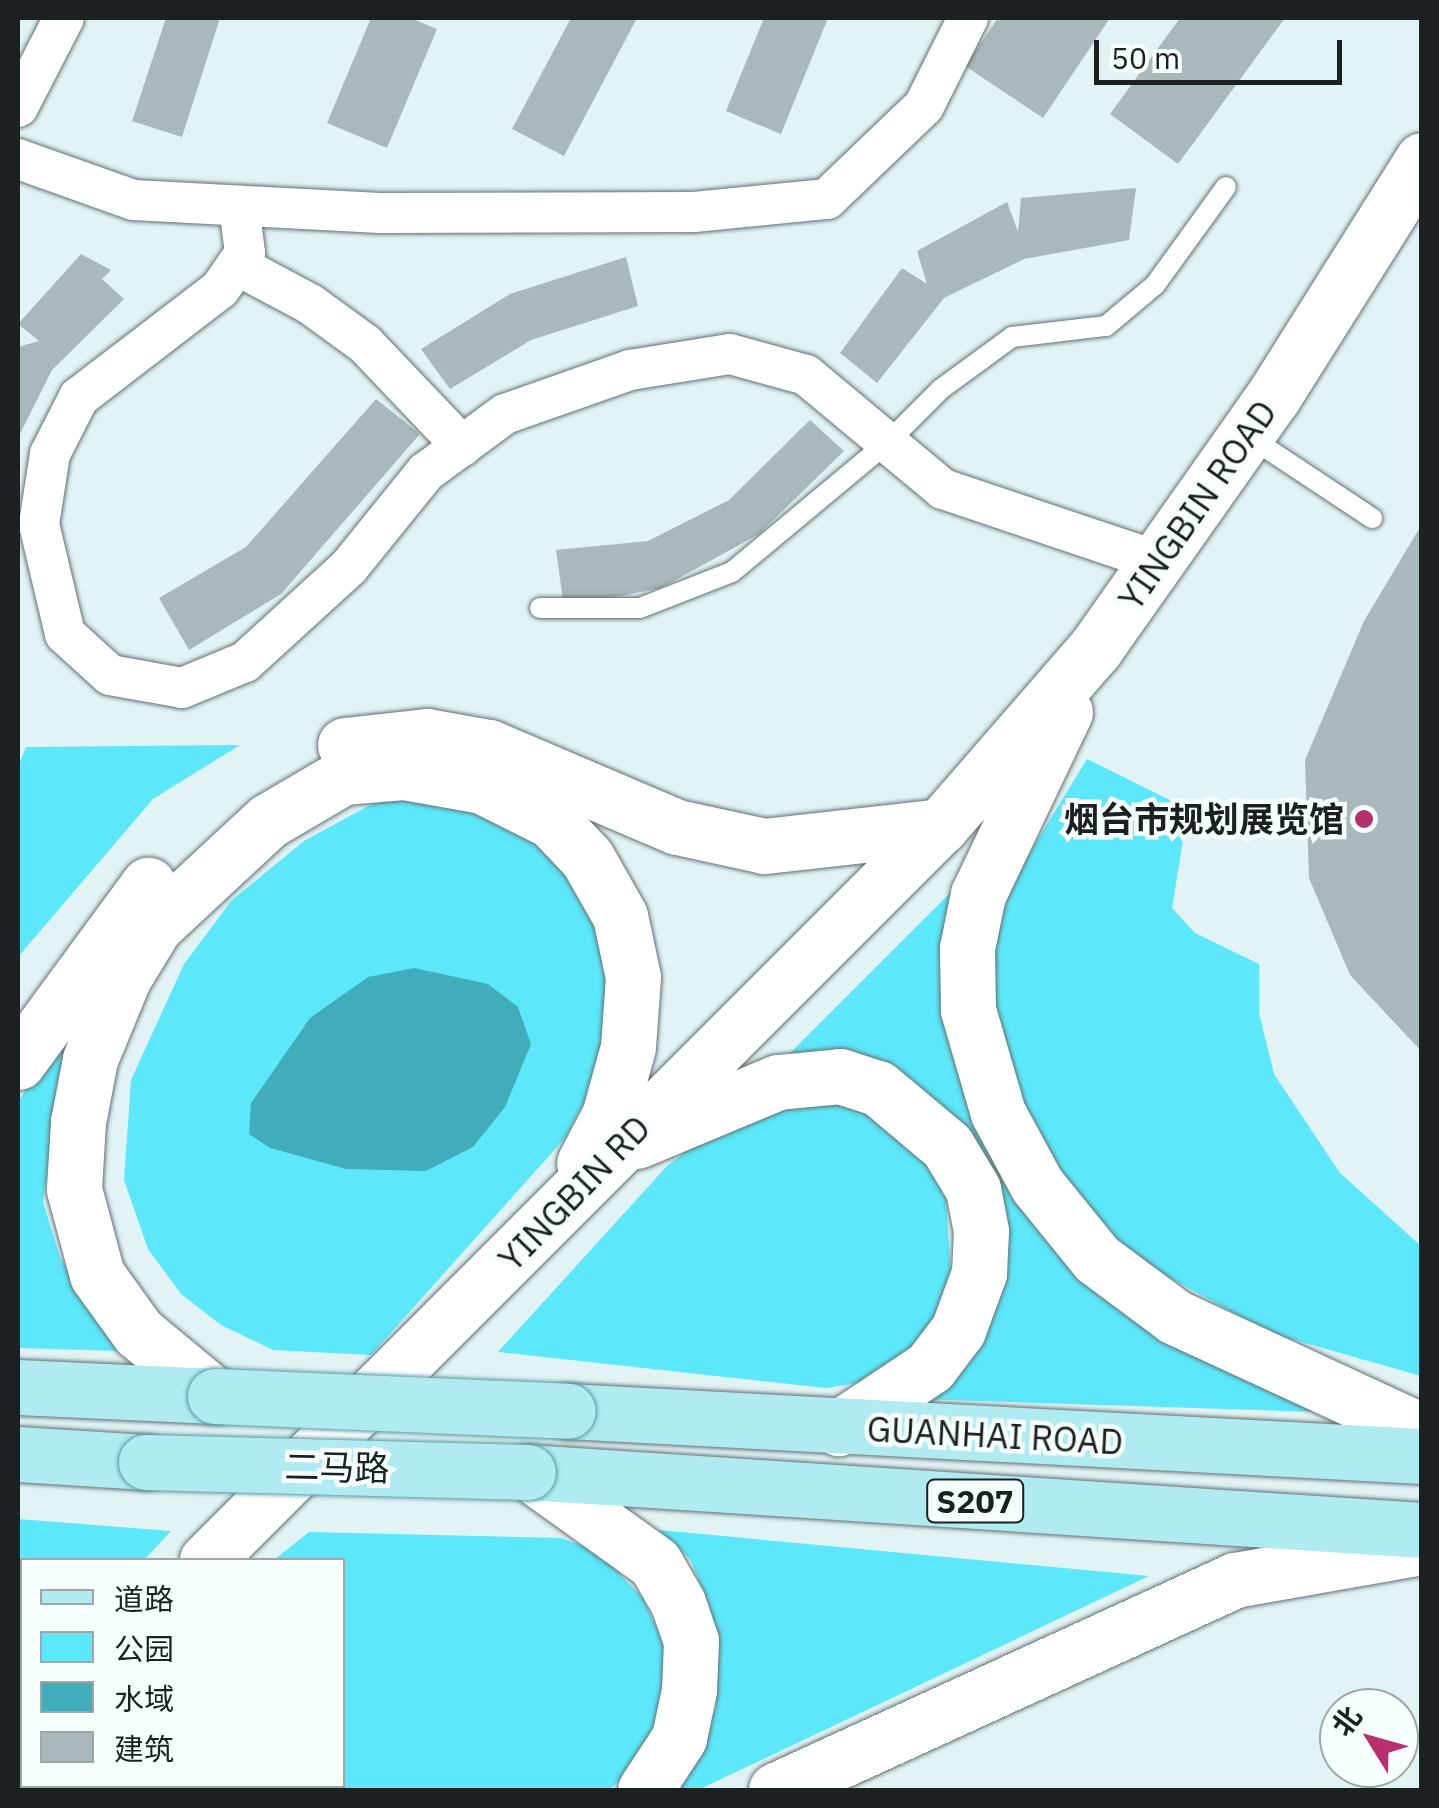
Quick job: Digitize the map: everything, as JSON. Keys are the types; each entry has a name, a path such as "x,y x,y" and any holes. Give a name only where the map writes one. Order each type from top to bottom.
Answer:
{"main road":[{"name":"YINGBIN ROAD","path":"941,826 1096,649 1246,435 1422,160"},
{"path":"1096,649 978,894 967,948 968,1010 998,1112 1037,1185 1097,1259 1174,1317 1422,1431"},
{"path":"18,1062 111,927 174,856 249,790 327,748 426,736 489,747 677,827 764,846 941,826"},
{"path":"215,1396 138,1332 97,1275 81,1233 74,1189 90,1060 124,976 156,926 268,821 344,777 403,772 482,786 552,822 588,858 620,916 633,976 628,1047 609,1116 557,1214"},
{"name":"YINGBIN RD","path":"227,1548 557,1214 611,1152 941,826"},
{"path":"611,1152 778,1082 840,1076 878,1088 947,1146 974,1189 982,1232 979,1273 958,1330 930,1367 839,1428"},
{"name":"二马路","path":"18,1387 568,1412"},
{"name":"GUANHAI ROAD","path":"568,1412 1422,1456"},
{"name":"二马路","path":"18,1454 146,1462 528,1472"},
{"path":"528,1472 655,1563 678,1603 691,1641 689,1690 680,1738 645,1790"},
{"name":"S207","path":"528,1472 1422,1530"},
{"path":"776,1790 1236,1580 1422,1547"}],"street":[{"path":"18,107 64,18"},
{"path":"18,159 133,200 380,213 694,212 827,199 924,106 968,18"},
{"path":"239,206 246,254 220,289 79,396 50,454 39,524 65,634 110,675 182,688 246,662 349,568 426,472 505,414 630,370 730,354 806,375 943,489 1158,561"},
{"path":"237,265 310,304 365,344 462,446"}],"lane":[{"path":"540,608 640,608 732,572 887,443 941,389 1012,337 1106,326 1155,286 1226,187"},
{"path":"1246,435 1372,518"}],"green space":[{"path":"240,745 153,799 18,957 18,767 26,747"},
{"path":"1087,759 1188,809 1172,908 1195,933 1259,964 1259,1013 1274,1074 1340,1173 1421,1246 1421,1376 1270,1333 1154,1269 1087,1215 1036,1141 996,1026 990,949 1016,875"},
{"path":"451,796 518,821 593,898 613,1003 597,1078 565,1138 371,1355 273,1350 221,1325 181,1294 148,1249 124,1180 131,1080 184,964 232,900 304,841 379,800"},
{"path":"980,863 956,998 1142,1325 1176,1348 1315,1412 920,1399 954,1366 970,1147 778,1065"},
{"path":"101,968 58,1093 43,1202 60,1257 120,1351 18,1348 18,1102"},
{"path":"775,1095 856,1104 921,1154 946,1199 951,1274 934,1322 909,1356 878,1380 826,1388 498,1352 667,1166 722,1123"},
{"path":"18,1519 171,1531 146,1558 20,1558 18,1697"},
{"path":"659,1530 1149,1576 698,1790 667,1790 691,1762 716,1708 717,1657 709,1604 690,1559"},
{"path":"309,1532 561,1538 597,1551 643,1598 666,1649 664,1704 636,1766 609,1790 258,1790 345,1788 345,1558 276,1558"}],"water":[{"path":"414,968 488,984 518,1007 531,1044 505,1107 473,1147 426,1171 346,1169 270,1148 249,1134 251,1103 310,1018 368,977"}],"building":[{"path":"166,18 220,18 182,137 132,121"},
{"path":"371,18 410,18 437,29 387,148 327,123"},
{"path":"571,18 637,18 564,156 512,129"},
{"path":"764,18 828,18 781,134 726,111"},
{"path":"998,18 1110,18 1043,118 965,66"},
{"path":"1180,18 1285,18 1178,164 1110,114"},
{"path":"1136,188 1129,240 1024,259 944,298 877,383 840,353 902,268 927,284 917,251 1007,202 1018,232 1021,198"},
{"path":"81,254 111,270 102,279 124,299 52,370 18,438 18,347 39,341 18,324"},
{"path":"626,257 638,306 531,340 450,389 421,349 510,294"},
{"path":"376,399 420,434 281,594 189,650 159,598 246,547"},
{"path":"810,420 844,451 759,534 661,588 564,607 556,550 648,541 729,500"},
{"name":"烟台市规划展览馆","path":"1422,524 1422,1052 1350,975 1309,878 1305,760 1364,621"}],"place":[{"name":"烟台市规划展览馆","path":"1364,819"}]}
